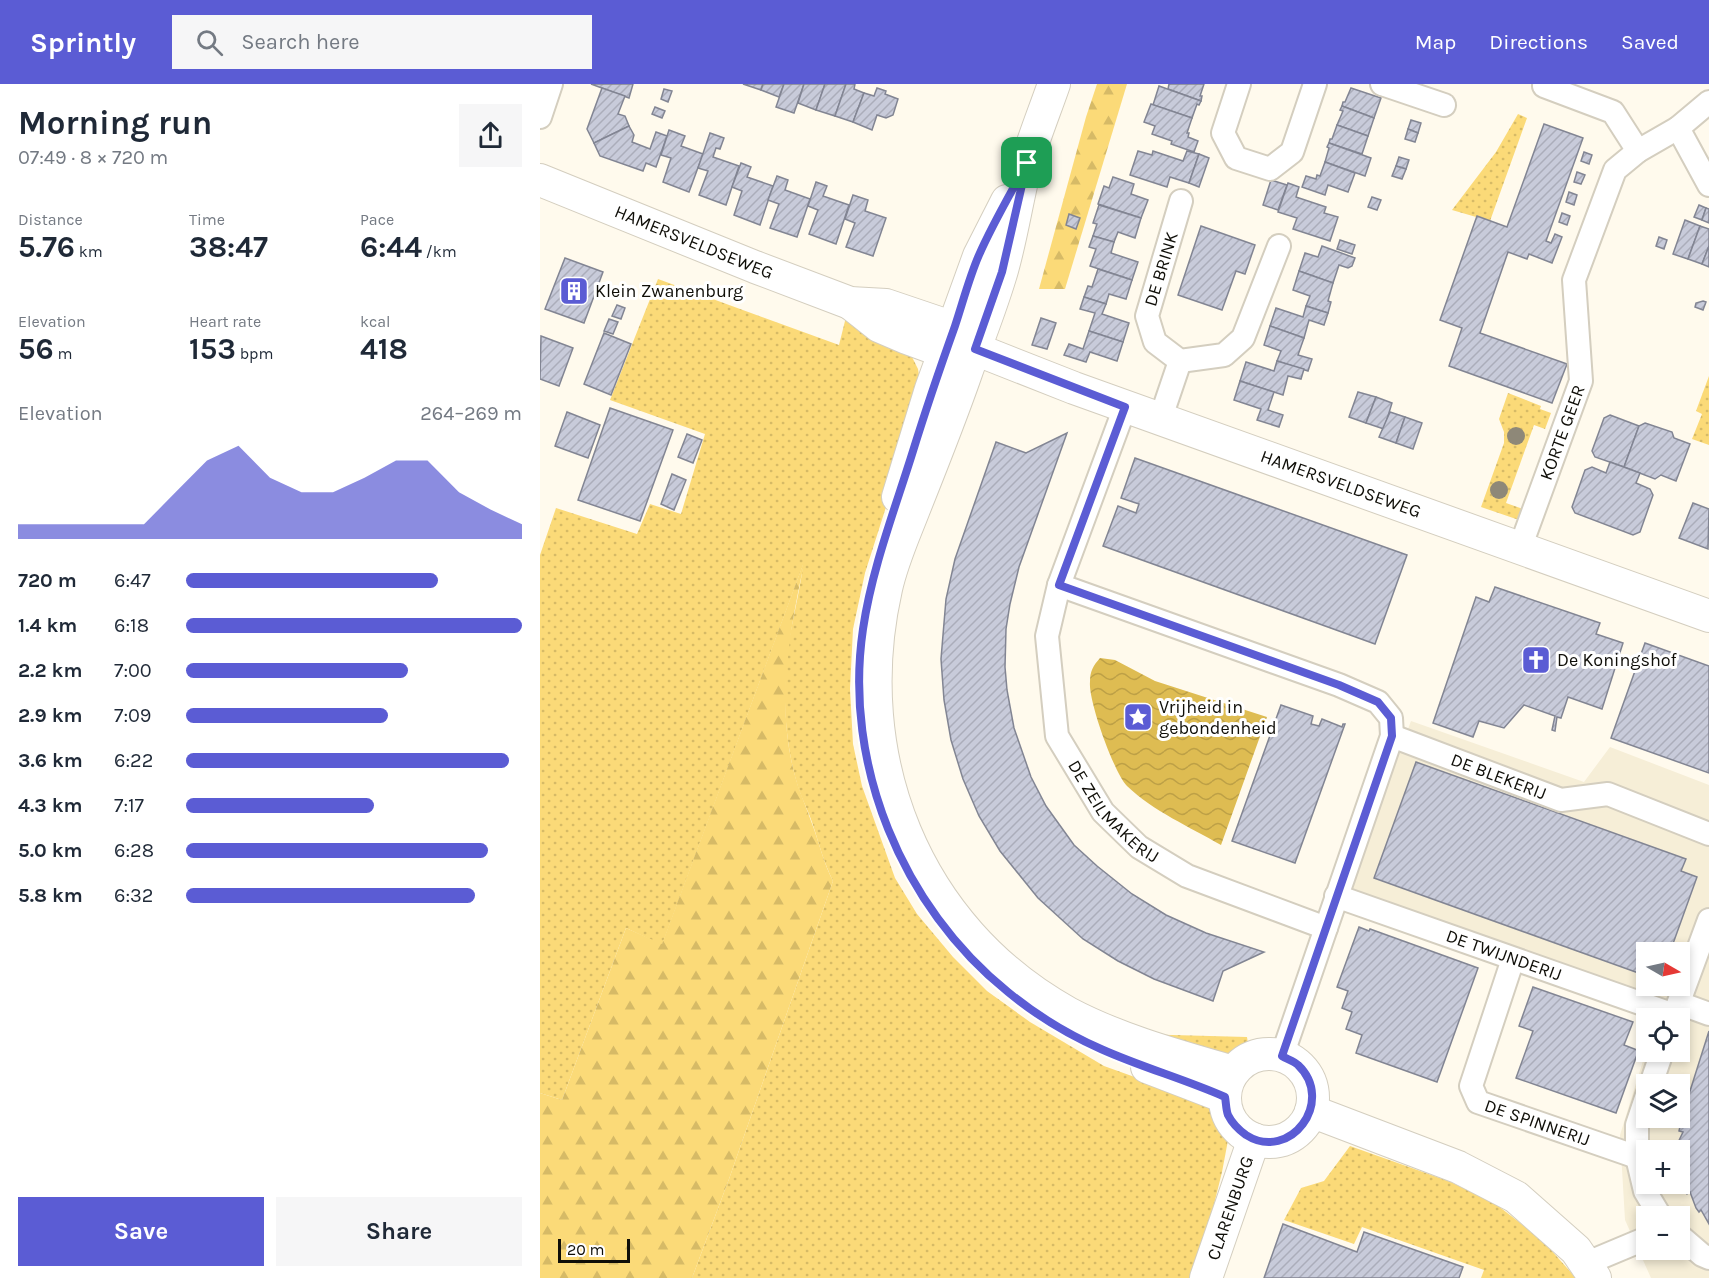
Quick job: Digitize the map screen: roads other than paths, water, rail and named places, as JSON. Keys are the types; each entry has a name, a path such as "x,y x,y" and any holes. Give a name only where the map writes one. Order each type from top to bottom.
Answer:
{"street":[{"path":"540,117 551,84"},
{"path":"1054,84 1027,163 1002,272 958,343 958,398 895,556 886,585 874,665 875,710 881,754 895,807 920,862 940,896 977,942 1015,977 1052,1003 1102,1028 1229,1084"},
{"path":"1239,84 1223,133 1236,158 1270,169 1292,152 1315,84"},
{"path":"1382,84 1444,105"},
{"path":"1544,86 1613,112 1638,151"},
{"name":"KORTE GEER","path":"1520,548 1581,381 1574,280 1615,170 1638,151 1678,128 1709,102"},
{"path":"1678,128 1709,185"},
{"name":"HAMERSVELDSEWEG","path":"540,180 850,303 879,326 958,343 1160,420 1709,616"},
{"name":"DE BRINK","path":"1180,361 1155,342 1147,316 1181,201"},
{"path":"1160,420 1180,361 1224,355 1243,339 1279,246"},
{"name":"DE ZEILMAKERIJ","path":"1125,407 1059,585 1047,636 1057,736 1103,812 1139,847 1187,876 1326,928"},
{"path":"1059,585 1339,685 1378,702 1391,718 1392,736 1282,1056"},
{"name":"DE BLEKERIJ","path":"1392,736 1561,800 1608,794 1709,834"},
{"name":"DE TWIJNDERIJ","path":"1336,896 1513,959 1663,1008"},
{"path":"1676,1008 1709,920"},
{"name":"DE SPINNERIJ","path":"1513,959 1471,1086 1478,1102 1636,1157"},
{"name":"DE TWIJNDERIJ","path":"1690,1013 1709,1014"},
{"path":"1269,1054 1282,1056 1297,1064 1308,1078 1313,1094 1311,1111 1302,1126 1288,1137 1271,1142 1254,1140 1238,1130 1228,1115 1229,1084 1243,1062 1255,1056 1269,1054"},
{"path":"1311,1111 1458,1167 1516,1197 1576,1250 1590,1271 1636,1244"},
{"name":"CLARENBURG","path":"1206,1278 1254,1140"},
{"path":"1690,1245 1709,1258"}],"water":[{"path":"1100,658 1115,660 1155,681 1267,717 1221,845 1148,803 1122,779 1103,736 1090,691 1091,672"}],"place":[{"name":"Klein Zwanenburg","path":"574,291"},
{"name":"De Koningshof","path":"1536,660"},
{"name":"Vrijheid in gebondenheid","path":"1138,717"}]}
